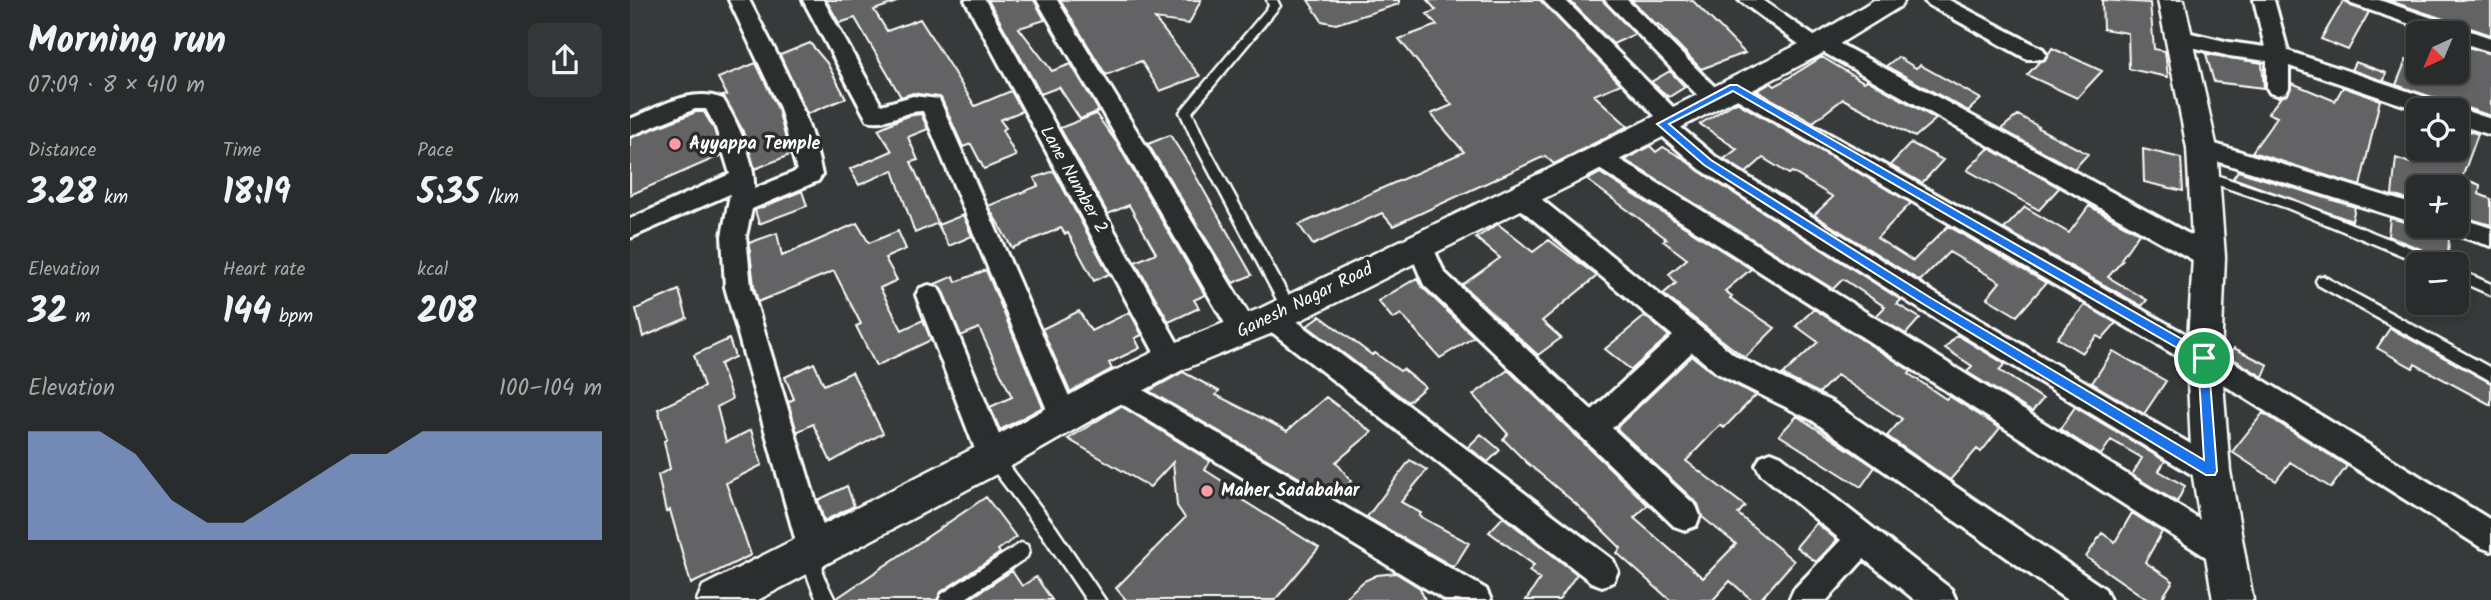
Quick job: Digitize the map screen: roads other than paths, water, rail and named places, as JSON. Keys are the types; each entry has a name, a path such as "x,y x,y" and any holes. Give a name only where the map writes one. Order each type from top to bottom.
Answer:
{"street":[{"path":"630,229 742,191 810,175 807,152 739,0"},
{"path":"813,0 876,115 913,103 930,104 1064,417"},
{"name":"Lane Number 2","path":"975,0 1172,359"},
{"path":"1047,0 1269,320 1602,571"},
{"path":"1553,0 1707,163 1927,301 2211,471"},
{"path":"1615,0 1723,93 2204,358 2491,537"},
{"path":"1749,0 1818,45 2209,257"},
{"name":"Ganesh Nagar Road","path":"717,600 993,457 1117,387 1172,359 1269,320 1521,196 1818,45 1892,0"},
{"path":"1934,0 2035,54"},
{"path":"2171,0 2203,162 2209,257 2204,358 2211,471 2233,600"},
{"path":"2263,0 2278,55 2278,88"},
{"path":"2359,0 2417,9 2437,21"},
{"path":"2178,37 2229,49 2278,55 2406,98"},
{"path":"2469,38 2491,46"},
{"path":"630,128 692,102 708,101 715,104 727,128 742,191 734,236 738,286 814,549"},
{"path":"2469,120 2491,127"},
{"path":"1598,157 2225,551"},
{"path":"2203,162 2406,212"},
{"path":"1521,196 1727,365 1822,411 2094,600"},
{"path":"2469,230 2491,237"},
{"path":"1420,246 1433,278 1685,516"},
{"path":"929,295 993,457"},
{"path":"1591,429 1692,336"},
{"path":"1117,387 1475,600"},
{"path":"1771,465 1940,600"},
{"path":"1805,600 1864,537"}],"lane":[{"path":"1269,320 1186,112 1275,6 1272,0"},
{"path":"2203,162 2292,205 2407,252"},
{"path":"2469,280 2491,290"},
{"path":"2323,281 2491,375"},
{"path":"993,457 1096,600"},
{"path":"814,549 815,575 825,600"},
{"path":"948,600 1021,551"}],"place":[{"name":"Ayyappa Temple","path":"675,144"},
{"name":"Maher Sadabahar","path":"1207,491"}]}
